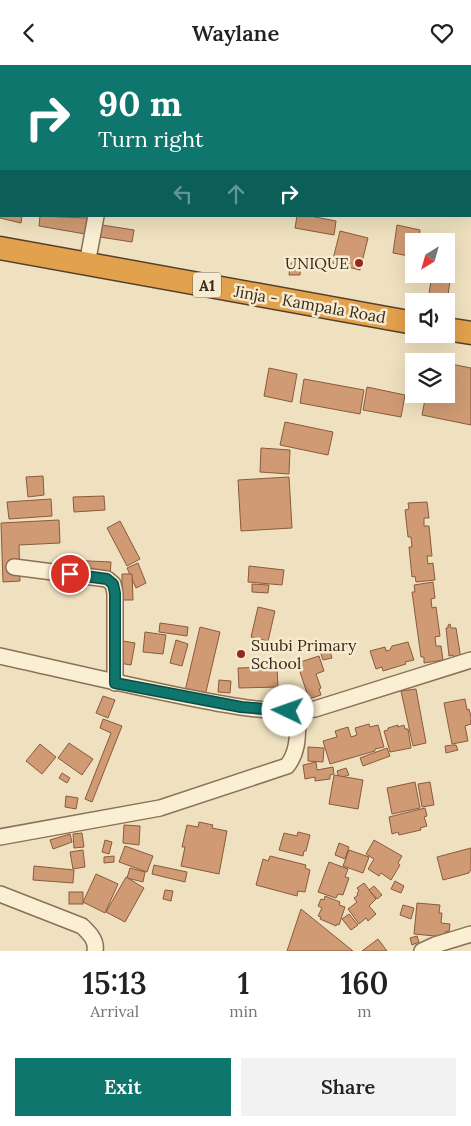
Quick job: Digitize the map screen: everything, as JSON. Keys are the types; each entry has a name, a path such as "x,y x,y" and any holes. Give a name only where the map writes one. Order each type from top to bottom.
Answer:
{"highway":[{"name":"Jinja - Kampala Road","path":"0,248 405,321"},
{"path":"455,330 471,333"}],"street":[{"path":"87,264 96,217"},
{"path":"14,567 107,579 113,584 115,593 115,683"},
{"path":"0,656 115,683 241,707 298,711 316,709 471,660"},
{"path":"0,837 160,808 287,766 296,751 298,711"},
{"path":"0,894 82,926 91,935 96,946 95,951"},
{"path":"422,951 471,934"}],"building":[{"path":"0,217 22,217 21,223"},
{"path":"40,217 87,218 85,234 39,226"},
{"path":"297,217 315,217 336,221 334,235 295,228"},
{"path":"102,225 134,230 132,242 100,237"},
{"path":"397,225 420,230 420,233 405,233 405,255 393,253"},
{"path":"340,231 368,238 360,270 332,263"},
{"path":"290,263 301,263 300,275 289,275"},
{"path":"431,283 450,283 448,293 429,293"},
{"path":"455,365 471,368 471,425 422,415 424,403 455,403"},
{"path":"269,368 297,374 292,402 264,396"},
{"path":"304,379 364,390 360,414 300,403"},
{"path":"367,387 405,395 401,417 363,410"},
{"path":"285,422 333,432 328,455 280,445"},
{"path":"261,448 290,450 289,474 260,472"},
{"path":"43,476 44,495 28,497 26,477"},
{"path":"289,477 292,528 241,531 238,480"},
{"path":"104,496 105,510 74,512 73,497"},
{"path":"51,499 52,516 9,519 7,502"},
{"path":"427,502 429,518 424,518 424,526 429,526 432,556 427,556 428,564 433,563 435,580 416,582 415,576 412,577 409,547 412,547 411,537 408,537 405,510 409,509 408,503"},
{"path":"59,520 60,543 19,545 20,581 3,582 1,523"},
{"path":"120,521 140,559 127,566 107,528"},
{"path":"68,560 111,562 110,577 68,575"},
{"path":"138,563 146,583 136,588 127,568"},
{"path":"249,566 284,570 282,585 248,582"},
{"path":"122,574 132,574 133,600 122,600"},
{"path":"433,582 435,598 431,599 432,608 436,607 440,636 435,637 436,646 441,646 443,660 424,663 424,657 421,657 412,592 415,592 414,585"},
{"path":"252,584 269,585 268,593 252,592"},
{"path":"258,607 275,611 268,641 251,637"},
{"path":"160,623 188,627 187,636 159,632"},
{"path":"450,624 451,628 456,628 461,659 454,660 453,655 449,656 446,628"},
{"path":"200,627 220,632 205,696 185,691"},
{"path":"145,632 166,635 163,654 143,652"},
{"path":"176,640 188,644 182,666 170,663"},
{"path":"123,641 135,643 131,665 119,663"},
{"path":"408,642 414,660 383,671 382,667 376,669 370,651 385,647 386,651 390,650 392,646"},
{"path":"328,645 332,658 323,660 319,648"},
{"path":"319,656 324,671 316,674 321,688 319,689 321,695 309,699 297,663"},
{"path":"277,667 278,687 239,688 238,668"},
{"path":"219,680 231,681 230,693 218,692"},
{"path":"416,689 426,743 413,746 401,691"},
{"path":"103,696 115,700 108,718 96,713"},
{"path":"465,699 467,710 469,709 471,717 471,724 465,726 468,741 452,744 444,703"},
{"path":"103,719 122,726 92,802 85,799 111,733 100,728"},
{"path":"369,724 370,727 378,725 384,747 330,764 323,741 337,737 335,731 348,727 351,737 357,735 355,728"},
{"path":"398,725 398,727 404,725 405,729 408,729 411,748 390,752 384,731"},
{"path":"69,743 93,759 82,775 58,758"},
{"path":"40,744 56,757 42,774 26,761"},
{"path":"456,745 458,750 446,753 445,746"},
{"path":"308,747 324,748 323,762 308,761"},
{"path":"387,748 390,756 363,766 360,758"},
{"path":"316,762 317,770 333,767 334,774 330,775 330,779 315,781 315,777 305,779 303,765"},
{"path":"346,768 349,775 339,778 337,771"},
{"path":"62,773 70,778 67,783 59,778"},
{"path":"334,775 363,780 358,809 329,804"},
{"path":"415,782 420,808 392,814 387,788"},
{"path":"430,782 434,805 422,807 418,784"},
{"path":"66,796 78,798 76,809 65,807"},
{"path":"425,808 427,816 424,817 427,826 420,828 421,830 399,835 398,832 392,834 389,817"},
{"path":"199,822 213,825 212,828 227,831 219,874 181,866 185,847 182,847 187,825 198,827"},
{"path":"124,825 140,826 139,845 123,843"},
{"path":"298,832 310,835 303,856 279,850 284,833 297,836"},
{"path":"82,833 84,847 74,848 73,834"},
{"path":"70,834 72,842 53,849 50,840"},
{"path":"105,840 112,842 109,854 102,852"},
{"path":"374,840 402,856 398,863 400,865 391,880 381,873 379,876 368,869 374,859 366,854"},
{"path":"339,843 349,847 345,859 335,855"},
{"path":"125,846 153,856 147,872 119,862"},
{"path":"471,848 471,869 469,873 443,880 437,857"},
{"path":"83,850 85,867 73,869 70,852"},
{"path":"349,850 369,857 363,873 343,866"},
{"path":"114,856 114,862 104,863 104,857"},
{"path":"270,856 306,865 305,868 310,870 305,892 298,891 297,896 256,885 263,859 268,861"},
{"path":"329,862 348,869 345,877 349,878 343,895 338,894 336,898 318,892"},
{"path":"154,865 187,872 185,882 152,874"},
{"path":"34,866 74,870 73,883 33,880"},
{"path":"130,868 145,872 143,882 127,878"},
{"path":"96,874 118,884 105,913 83,902"},
{"path":"126,877 144,888 125,922 106,912"},
{"path":"395,881 404,886 401,893 391,889"},
{"path":"364,883 376,899 369,906 376,914 368,921 366,918 359,924 348,909 357,902 354,898 358,895 359,891 357,888"},
{"path":"374,886 382,895 377,899 369,890"},
{"path":"165,890 173,891 171,901 163,899"},
{"path":"69,892 83,892 83,904 69,904"},
{"path":"325,896 340,902 339,905 345,907 339,925 337,924 336,926 320,919 321,917 318,916 322,908 318,906 321,899 324,900"},
{"path":"417,903 440,905 439,913 442,913 441,923 450,924 449,932 446,931 445,937 414,934"},
{"path":"403,905 414,908 411,919 400,915"},
{"path":"301,909 353,951 287,951"},
{"path":"349,914 358,925 351,930 342,919"},
{"path":"417,936 419,942 412,945 410,938"},
{"path":"378,939 387,951 362,951"}],"place":[{"name":"UNIQUE","path":"359,263"},
{"name":"Suubi Primary School","path":"241,654"}],"route":[{"path":"70,574 107,579 113,584 115,593 115,683 241,707 288,711"}]}
